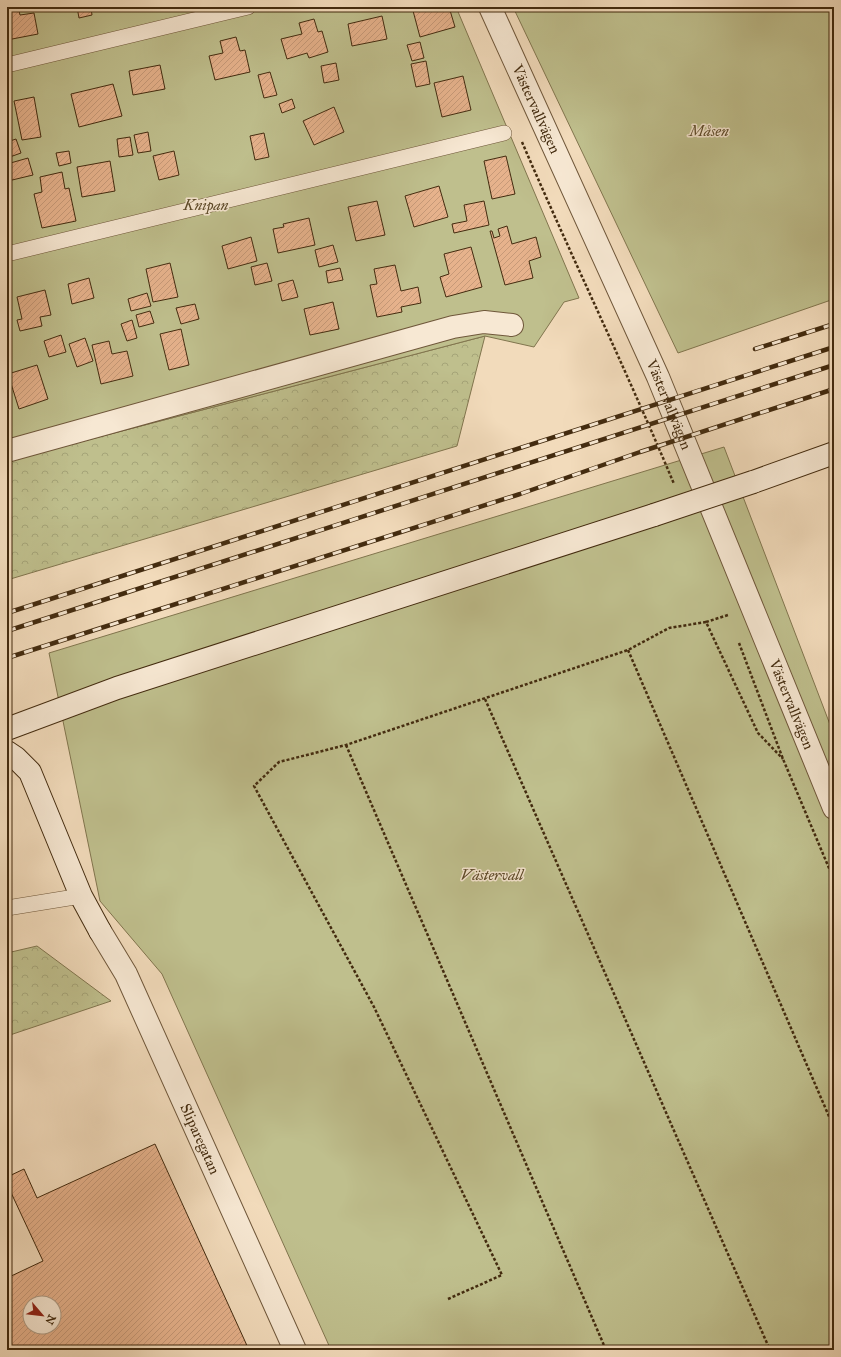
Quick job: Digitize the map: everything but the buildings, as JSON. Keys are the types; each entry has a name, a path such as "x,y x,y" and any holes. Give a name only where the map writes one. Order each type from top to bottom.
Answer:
{"street":[{"name":"Västervallvägen","path":"490,7 658,376 834,808"},
{"path":"7,451 453,327 484,322 512,325"},
{"path":"7,729 117,688 654,515 834,453"},
{"name":"Sliparegatan","path":"7,752 16,758 30,772 81,896 126,974 295,1350"}],"lane":[{"path":"7,66 248,7"},
{"path":"7,254 504,133"},
{"path":"7,908 81,896"}],"path":[{"path":"520,136 569,251 633,388 676,490"},
{"path":"448,1299 502,1275 374,1007 254,786 279,762 346,745 628,650 669,628 706,622 728,614 731,622"},
{"path":"706,622 758,734 783,759"},
{"path":"736,636 783,759 834,880"},
{"path":"628,650 834,1128"},
{"path":"485,699 770,1350"},
{"path":"346,745 606,1350"}],"green space":[{"name":"Knipan","path":"7,7 456,7 579,298 564,302 534,347 485,336 7,461"},
{"name":"Måsen","path":"513,7 834,7 834,299 678,353"},
{"path":"485,336 457,446 7,580 7,461"},
{"name":"Västervall","path":"724,447 834,735 834,1350 331,1350 162,974 100,901 49,653"},
{"path":"37,946 111,1001 7,1036 7,953"}],"railway":[{"path":"755,349 834,324"},
{"path":"7,613 834,347"},
{"path":"7,631 834,365"},
{"path":"7,658 520,494 640,452 834,389"}]}
